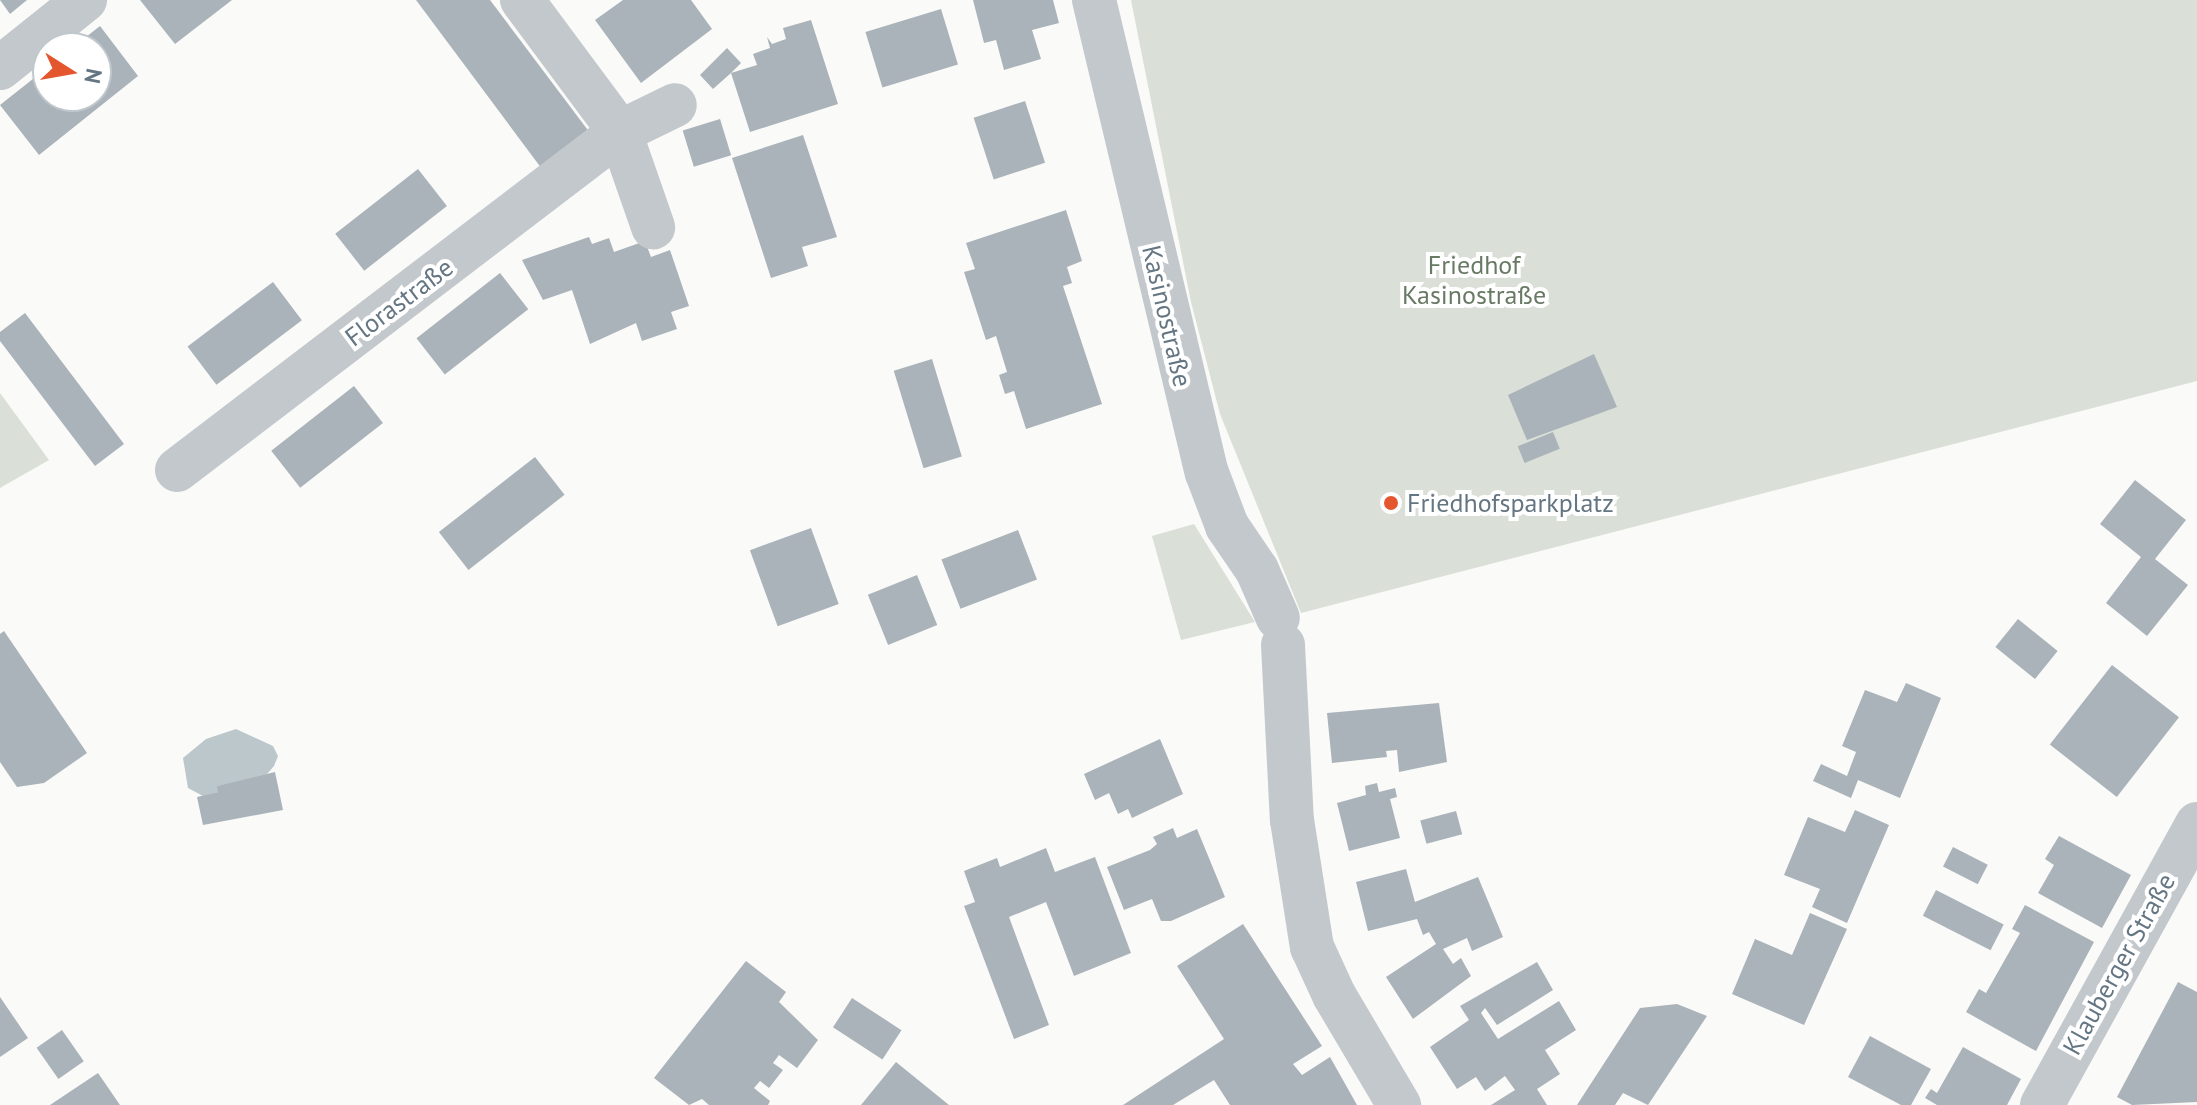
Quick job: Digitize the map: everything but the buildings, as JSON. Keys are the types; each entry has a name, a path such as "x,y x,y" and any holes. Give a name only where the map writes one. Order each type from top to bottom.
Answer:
{"street":[{"path":"1,66 85,0"},
{"path":"522,0 620,132 653,227"},
{"name":"Kasinostraße","path":"1094,0 1207,473 1227,526 1257,570 1281,631 1292,820 1312,947 1334,995 1399,1105"},
{"name":"Florastraße","path":"177,470 620,132 675,105"},
{"name":"Klauberger Straße","path":"2042,1105 2197,824"}],"green space":[{"name":"Friedhof Kasinostraße","path":"1131,0 2197,0 2197,381 1301,613 1220,414 1191,302"},
{"path":"0,393 49,460 0,488"},
{"path":"1194,524 1255,622 1181,640 1152,536"}],"shaded area":[{"path":"236,729 273,746 278,756 274,766 267,774 218,786 218,792 203,796 188,788 183,758 206,739"}],"place":[{"name":"Friedhofsparkplatz","path":"1391,503"}]}
